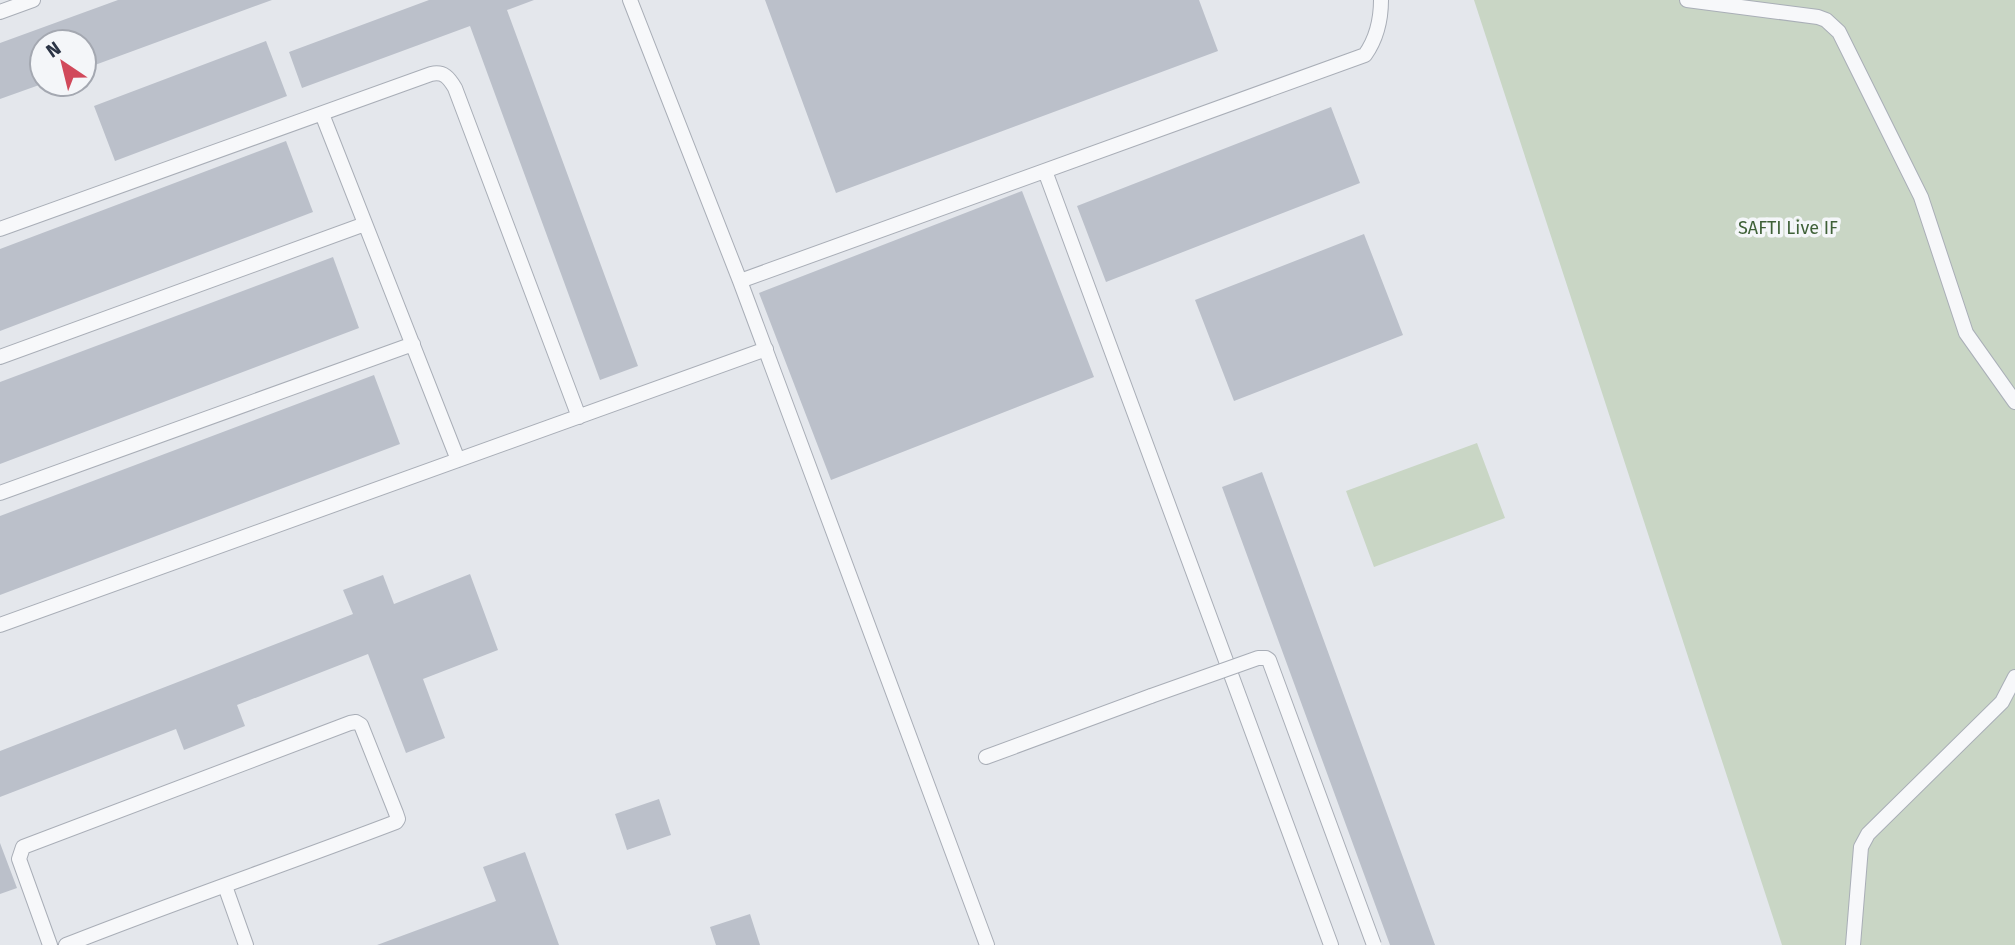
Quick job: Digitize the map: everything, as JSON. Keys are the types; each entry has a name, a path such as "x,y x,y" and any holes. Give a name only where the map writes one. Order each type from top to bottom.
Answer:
{"lane":[{"path":"0,12 33,0"},
{"path":"630,0 766,349 987,945"},
{"path":"740,281 1365,55 1375,41 1381,16 1381,0"},
{"path":"1687,0 1818,17 1826,20 1839,32 1920,197 1966,333 2015,402"},
{"path":"0,229 437,73 450,80 579,417"},
{"path":"322,114 458,460"},
{"path":"1045,171 1331,945"},
{"path":"0,357 365,224"},
{"path":"0,493 412,344"},
{"path":"0,625 766,349"},
{"path":"986,757 1266,657 1374,945"},
{"path":"1853,945 1861,847 1868,834 2002,702 2015,677"},
{"path":"50,945 19,859 23,847 350,723 360,723 396,813 396,822 66,945"},
{"path":"225,886 246,945"}],"green space":[{"name":"SAFTI Live IF","path":"1474,0 2015,0 2015,945 1782,945"},
{"path":"1477,443 1505,518 1374,567 1346,491"}],"building":[{"path":"118,0 272,0 98,64 98,28 41,28"},
{"path":"429,0 534,0 507,10 638,366 600,380 470,26 302,88 289,52"},
{"path":"765,0 1199,0 1218,51 836,193"},
{"path":"28,33 28,89 0,99 0,43"},
{"path":"266,41 287,96 115,161 94,106"},
{"path":"1331,107 1360,183 1106,282 1077,206"},
{"path":"286,141 313,212 0,331 0,249"},
{"path":"1022,191 1094,377 831,480 759,293"},
{"path":"1364,234 1403,335 1234,401 1195,300"},
{"path":"333,257 359,328 0,464 0,382"},
{"path":"374,375 400,444 0,595 0,516"},
{"path":"1262,472 1435,945 1390,945 1222,487"},
{"path":"470,574 498,650 423,679 445,738 406,753 368,654 237,705 245,726 184,750 176,729 0,797 0,751 353,614 343,590 383,575 394,604"},
{"path":"659,799 671,835 627,850 615,814"},
{"path":"0,843 17,888 0,894"},
{"path":"525,852 559,945 377,945 496,901 483,867"},
{"path":"750,914 760,945 716,945 710,927"}]}
